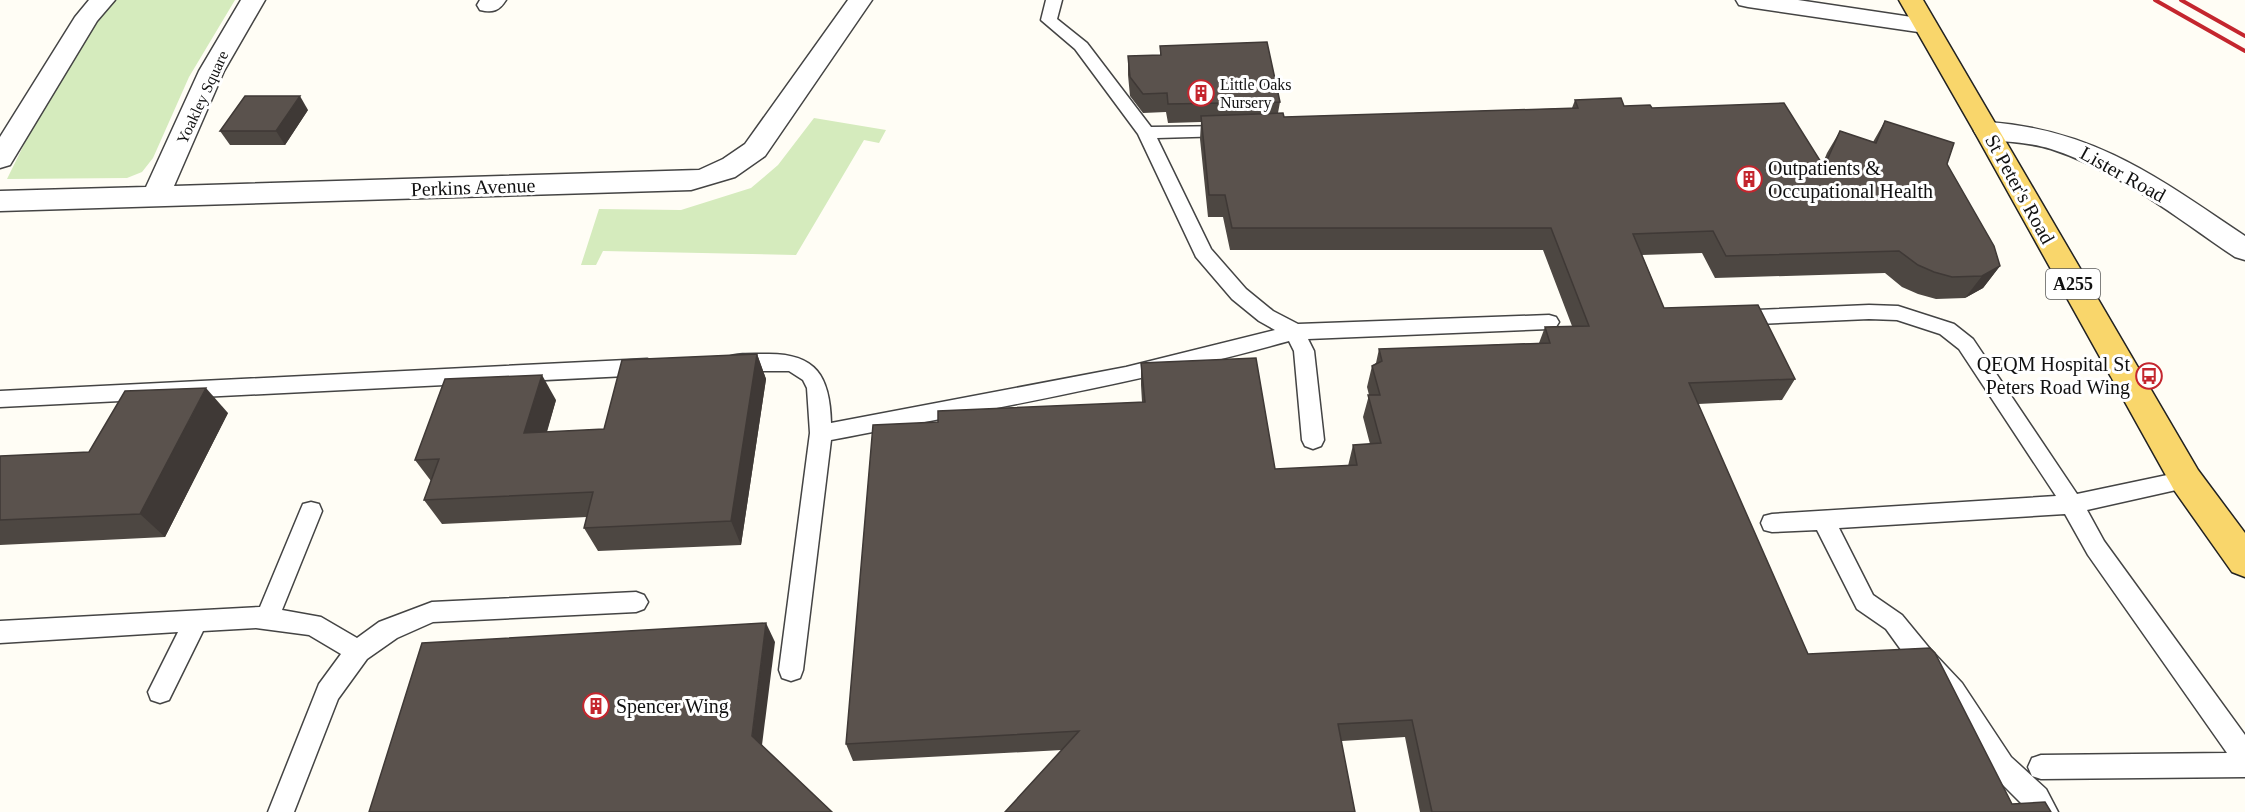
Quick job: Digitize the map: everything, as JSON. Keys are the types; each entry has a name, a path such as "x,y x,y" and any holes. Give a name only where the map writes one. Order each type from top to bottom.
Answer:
{"main road":[{"name":"St Peter's Road","path":"1918,13 1988,130 2052,247 2186,480 2245,561"}],"street":[{"path":"0,159 87,17 103,0"},
{"name":"Yoakley Square","path":"156,196 208,80 243,14 253,0"},
{"name":"Perkins Avenue","path":"0,201 679,181 709,177 743,162 755,150 860,0"},
{"path":"1748,0 1918,13"},
{"name":"Lister Road","path":"1988,130 2009,130 2043,137 2080,149 2121,170 2245,250"}],"lane":[{"path":"1054,0 1049,20 1081,46 1146,134 1203,252 1239,294 1266,316 1295,333 1304,351 1313,440"},
{"path":"1146,134 1240,130"},
{"path":"1717,318 1869,312 1898,313 1947,329 1966,344 2042,455 2096,548 2245,756"},
{"path":"821,433 1137,372 1295,333 1549,322"},
{"path":"712,364 783,361 803,366 816,380 822,401 821,433 791,670"},
{"path":"0,399 664,366"},
{"path":"1772,523 2072,504 2186,480"},
{"path":"267,618 311,511"},
{"path":"1823,520 1865,602 1894,622 1921,657 1953,691 2002,766 2037,798 2045,812"},
{"path":"281,812 328,692 358,651 387,630 432,612 636,602"},
{"path":"0,632 267,618 313,625 358,651"},
{"path":"160,692 196,621"},
{"path":"2041,767 2245,765"}],"green space":[{"path":"115,0 235,0 189,77 153,158 142,172 127,178 7,179 44,104 87,31"},
{"path":"814,118 886,130 879,143 864,140 796,255 603,251 596,265 581,265 599,209 681,210 751,188 778,165"}],"building":[{"name":"Little Oaks Nursery","path":"1267,42 1280,102 1168,104 1167,93 1143,94 1130,77 1128,56 1161,55 1160,46"},
{"path":"245,96 300,96 276,131 220,131"},
{"path":"1621,98 1624,106 1650,105 1652,108 1784,103 1824,167 1840,131 1876,143 1885,121 1954,143 1947,164 1994,246 2000,266 1982,276 1952,277 1934,272 1918,265 1899,251 1726,256 1713,231 1633,234 1664,308 1758,305 1795,379 1689,383 1808,654 1930,648 1935,653 2012,804 2045,802 2051,812 1432,812 1412,720 1338,724 1355,812 1005,812 1079,731 846,744 873,425 938,422 938,411 1145,402 1141,363 1256,358 1275,469 1357,465 1353,445 1381,443 1368,395 1380,395 1372,366 1382,361 1379,349 1550,343 1545,327 1589,326 1551,228 1232,228 1225,195 1209,195 1201,116 1283,113 1284,117 1578,108 1575,100"},
{"path":"757,354 731,521 584,528 593,492 424,500 439,459 415,460 445,379 542,375 524,433 604,429 622,360"},
{"path":"206,388 140,514 0,520 0,456 89,452 125,391"},
{"name":"Spencer Wing","path":"766,623 752,736 832,812 369,812 422,643"}],"railway":[{"path":"2155,0 2245,51"},
{"path":"2181,0 2245,36"}],"place":[{"name":"Little Oaks Nursery","path":"1201,93"},
{"name":"Outpatients & Occupational Health","path":"1749,179"},
{"name":"QEQM Hospital St Peters Road Wing","path":"2149,376"},
{"name":"Spencer Wing","path":"596,706"}]}
